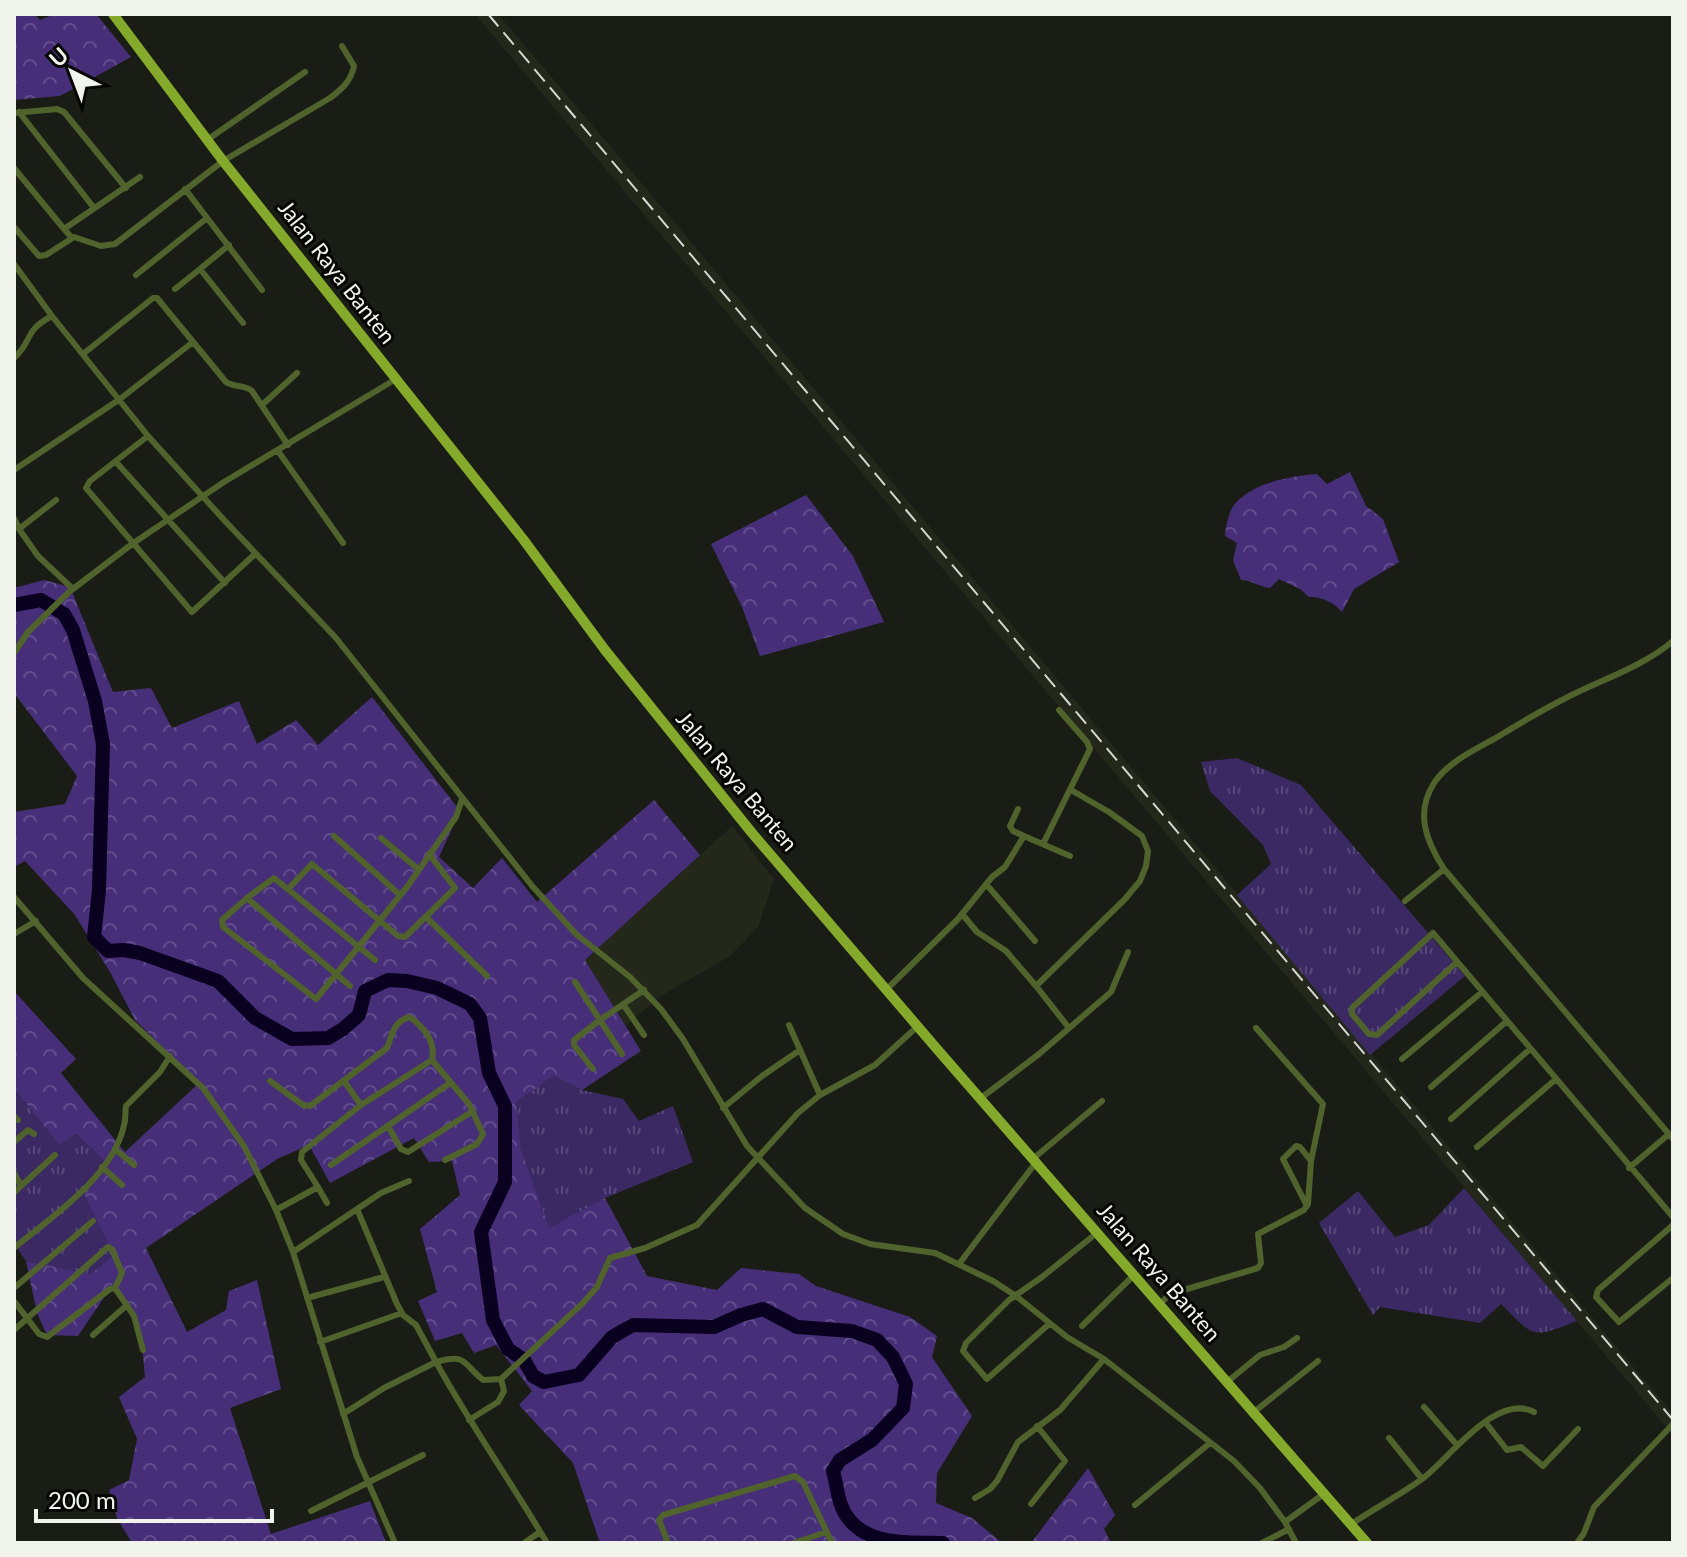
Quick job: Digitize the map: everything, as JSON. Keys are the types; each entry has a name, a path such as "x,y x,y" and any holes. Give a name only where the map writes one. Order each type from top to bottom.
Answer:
{"main road":[{"name":"Jalan Raya Banten","path":"113,14 223,161 664,724 918,1026 1353,1523 1367,1543"}],"street":[{"path":"14,227 39,256 77,237 101,246 115,244 223,161 344,87 354,66 342,46"},
{"path":"207,140 305,72"},
{"path":"17,112 57,109 64,112 126,188"},
{"path":"17,112 94,208"},
{"path":"14,168 72,238"},
{"path":"64,229 140,177"},
{"path":"185,189 262,290"},
{"path":"136,275 207,218"},
{"path":"175,289 229,245"},
{"path":"14,264 148,436 336,638 513,863 576,934 644,990 683,1039 740,1137 805,1208 843,1234 870,1244 935,1253 1016,1296 1049,1324 1104,1359 1234,1461 1260,1488 1296,1543"},
{"path":"200,269 243,323"},
{"path":"83,354 155,297 226,382 231,386 248,387 288,445"},
{"path":"14,358 23,349 32,328 52,316"},
{"path":"14,470 120,399 193,342"},
{"path":"262,405 297,373"},
{"path":"14,653 39,622 71,591 132,544 203,496 396,379"},
{"path":"148,436 90,481 86,488 192,612 255,554"},
{"path":"278,451 343,543"},
{"path":"116,462 225,583"},
{"path":"19,529 56,500"},
{"path":"14,518 38,556 71,591"},
{"path":"1629,1168 1671,1137 1444,869 1426,837 1423,820 1431,789 1441,774 1494,738 1563,699 1637,665 1673,641"},
{"path":"1043,844 1090,749 1059,710"},
{"path":"1036,986 1125,899 1140,881 1146,866 1148,851 1142,836 1071,790"},
{"path":"375,960 358,946 289,888 272,878 222,920 226,929 314,1000 358,946 378,919 400,895 456,817 462,799"},
{"path":"1018,809 1010,826 1013,831 1070,856"},
{"path":"334,836 400,895"},
{"path":"887,989 963,915 986,884 1005,867 1024,836"},
{"path":"381,838 418,869"},
{"path":"289,888 312,864 401,937 455,888 429,854"},
{"path":"1405,901 1444,869"},
{"path":"986,884 1035,941"},
{"path":"14,897 83,978 203,1088 234,1130 276,1210 293,1252 343,1414 395,1543"},
{"path":"247,898 350,986"},
{"path":"963,915 977,932 1006,951 1069,1028"},
{"path":"426,917 487,976"},
{"path":"14,934 36,921"},
{"path":"1457,962 1377,1035 1369,1034 1352,1014 1352,1008 1433,933 1673,1217"},
{"path":"981,1098 1111,992 1128,952"},
{"path":"575,982 622,1054"},
{"path":"593,1069 574,1045 574,1040 644,990"},
{"path":"1402,1059 1482,992"},
{"path":"623,1004 644,1035"},
{"path":"270,1081 306,1107 387,1048 391,1032 406,1017 413,1019 427,1033 434,1055 432,1060 361,1105 300,1154 327,1203"},
{"path":"1431,1087 1507,1021"},
{"path":"789,1025 820,1095"},
{"path":"343,1414 384,1388 452,1357 463,1360 483,1380 503,1377 597,1287 610,1258 645,1248 697,1225 790,1120 820,1095 875,1065 918,1026"},
{"path":"1256,1028 1323,1104 1311,1161 1307,1206"},
{"path":"1451,1119 1530,1049"},
{"path":"723,1108 800,1050"},
{"path":"14,1248 69,1202 102,1167 115,1149 124,1126 126,1106 160,1072 170,1056"},
{"path":"432,1060 473,1111 482,1138 477,1144 445,1160"},
{"path":"1477,1147 1556,1079"},
{"path":"344,1081 361,1105"},
{"path":"331,1165 450,1083"},
{"path":"959,1264 1036,1160 1102,1101"},
{"path":"388,1126 401,1149 408,1152 473,1111"},
{"path":"14,1142 28,1130 34,1134"},
{"path":"1307,1206 1283,1159 1296,1146 1311,1161"},
{"path":"115,1149 134,1165"},
{"path":"14,1193 55,1155"},
{"path":"102,1167 122,1185"},
{"path":"14,1173 21,1186"},
{"path":"293,1252 381,1193 409,1181"},
{"path":"276,1210 318,1187"},
{"path":"1160,1304 1170,1294 1256,1270 1261,1263 1258,1234 1307,1206"},
{"path":"357,1209 402,1313 416,1325 469,1420 515,1487 547,1543"},
{"path":"14,1288 93,1221"},
{"path":"1673,1225 1598,1290 1596,1297 1619,1322 1673,1278"},
{"path":"1049,1324 990,1377 983,1377 963,1351 964,1346 1009,1300 1098,1232"},
{"path":"14,1301 26,1319 39,1334 49,1337 115,1288 122,1273 112,1249 108,1247 26,1319 14,1330"},
{"path":"1082,1326 1134,1275"},
{"path":"307,1298 384,1277"},
{"path":"115,1288 138,1325 143,1350"},
{"path":"93,1335 127,1305"},
{"path":"320,1342 402,1313"},
{"path":"1227,1382 1260,1355 1284,1347 1297,1338"},
{"path":"975,1498 990,1489 1018,1442 1060,1410 1104,1359"},
{"path":"1254,1412 1318,1361"},
{"path":"469,1420 498,1402 504,1391 503,1377"},
{"path":"1424,1407 1457,1445"},
{"path":"1353,1523 1422,1479 1472,1431 1508,1409 1526,1408 1534,1412"},
{"path":"1486,1423 1504,1448 1521,1447 1543,1466 1578,1429"},
{"path":"1577,1543 1594,1507 1673,1424"},
{"path":"1031,1504 1065,1461 1037,1426"},
{"path":"1389,1438 1422,1479"},
{"path":"1135,1505 1210,1443"},
{"path":"311,1511 423,1455"},
{"path":"668,1543 659,1520 663,1515 795,1476 803,1482 832,1543"},
{"path":"1285,1522 1325,1493"},
{"path":"1262,1543 1289,1529"},
{"path":"524,1543 540,1532"},
{"path":"794,1543 826,1532"}],"shaded area":[{"path":"475,14 498,14 655,199 1673,1414 1673,1435"},
{"path":"732,826 774,879 758,927 730,956 656,999 626,1026 585,960"}],"green space":[{"path":"14,14 34,14 40,20 55,14 96,14 131,57 60,96 14,100"},
{"path":"1350,472 1366,506 1383,519 1399,562 1354,589 1342,612 1327,601 1309,597 1279,579 1270,588 1241,580 1233,560 1237,543 1225,536 1230,512 1241,497 1261,486 1284,479 1317,474 1327,484"},
{"path":"806,495 853,556 884,622 760,656 742,607 711,544"},
{"path":"44,580 70,587 113,692 151,688 172,728 239,701 257,744 296,720 318,745 372,697 460,811 439,857 473,888 502,858 537,902 654,800 700,855 585,960 641,1051 582,1090 554,1076 516,1102 521,1149 549,1228 605,1198 647,1276 717,1290 741,1268 799,1274 816,1286 910,1317 937,1336 932,1357 972,1416 937,1473 936,1503 972,1518 1002,1543 600,1543 573,1463 519,1405 532,1391 496,1345 474,1353 462,1333 435,1341 418,1301 437,1292 420,1229 460,1195 452,1161 429,1162 414,1138 330,1183 309,1145 277,1159 146,1248 187,1332 226,1310 229,1291 257,1280 281,1389 230,1408 271,1534 370,1501 386,1543 132,1543 117,1518 109,1490 129,1480 137,1439 119,1397 145,1377 141,1335 114,1283 78,1336 47,1335 37,1313 26,1261 91,1274 114,1255 85,1196 107,1163 76,1134 59,1145 14,1088 14,991 76,1059 61,1073 125,1152 199,1083 135,1020 75,915 25,861 14,867 14,812 65,804 77,776 14,693 14,588"},
{"path":"1237,758 1301,785 1465,976 1370,1055 1237,895 1271,864 1263,845 1210,791 1201,762"},
{"path":"554,1076 582,1090 623,1099 639,1121 673,1106 693,1162 605,1198 549,1229 521,1149 516,1102"},
{"path":"14,1088 59,1145 76,1134 108,1163 115,1255 91,1274 26,1261 14,1244"},
{"path":"1464,1188 1577,1321 1550,1331 1534,1332 1501,1304 1480,1323 1380,1307 1373,1315 1319,1223 1358,1191 1395,1237 1429,1225"},
{"path":"1088,1468 1115,1515 1104,1529 1111,1543 1031,1543"}],"waterway":[{"path":"14,605 41,600 64,614 73,630 95,701 103,744 99,890 94,937 108,951 140,953 218,981 255,1018 292,1039 328,1038 343,1029 359,1015 365,991 388,980 437,988 470,1004 480,1018 489,1073 505,1106 505,1182 481,1232 493,1320 508,1349 524,1360 533,1376 544,1382 579,1375 612,1337 633,1325 714,1327 763,1309 797,1327 852,1331 877,1340 893,1357 906,1384 903,1408 872,1440 840,1460 833,1471 840,1502 847,1517 869,1534 897,1541 943,1543"}],"railway":[{"path":"488,14 1673,1420"}]}
